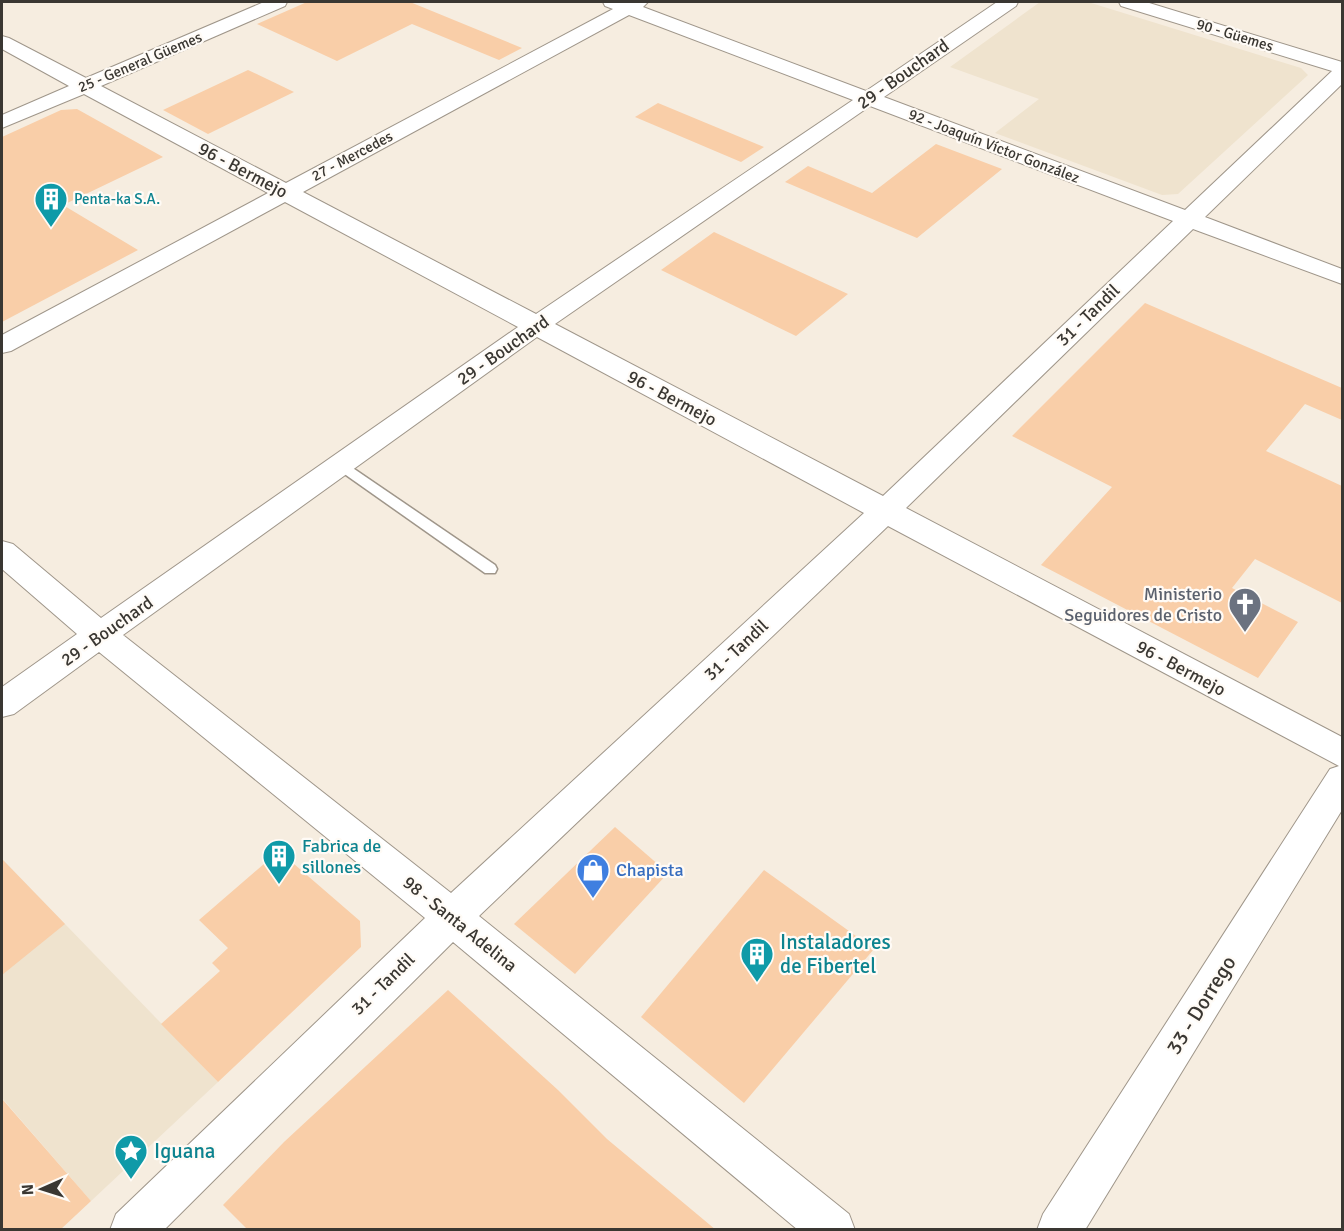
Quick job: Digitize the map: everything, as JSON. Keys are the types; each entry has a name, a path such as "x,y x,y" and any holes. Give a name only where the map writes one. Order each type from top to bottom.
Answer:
{"street":[{"name":"25 - General Güemes","path":"2,122 278,2"},
{"name":"29 - Bouchard","path":"2,704 536,326 1009,2"},
{"name":"90 - Güemes","path":"1128,2 1342,68"},
{"name":"92 - Joaquín Víctor González","path":"627,4 868,98 1342,277"},
{"name":"27 - Mercedes","path":"2,345 285,193 627,4"},
{"name":"96 - Bermejo","path":"2,42 1342,753"},
{"name":"31 - Tandil","path":"132,1230 452,917 885,511 1342,73"},
{"name":"98 - Santa Adelina","path":"2,552 101,636 452,917 833,1230"},
{"name":"33 - Dorrego","path":"1059,1230 1342,780"}],"lane":[{"path":"340,465 490,569"}],"shaded area":[{"path":"1040,2 1088,2 1301,68 1308,75 1178,194 1162,195 995,133 1039,99 950,67"},
{"path":"2,859 218,1082 91,1201 2,1098"}],"building":[{"path":"307,2 410,2 522,48 499,60 412,24 337,61 257,24"},
{"path":"248,70 294,92 208,134 163,110"},
{"path":"658,103 764,147 741,162 635,117"},
{"name":"Penta-ka S.A.","path":"77,109 163,157 63,205 138,250 2,322 2,137 61,110"},
{"path":"936,144 1002,169 917,238 785,182 808,166 872,193"},
{"path":"714,232 848,294 796,336 661,270"},
{"path":"1145,303 1342,388 1342,420 1305,404 1266,451 1342,486 1342,603 1255,559 1232,588 1298,622 1258,678 1041,565 1112,487 1012,436"},
{"name":"Chapista","path":"615,827 668,873 575,974 514,924"},
{"path":"279,851 360,921 361,947 218,1082 161,1024 220,971 212,963 228,948 199,920"},
{"path":"2,859 65,924 2,975"},
{"name":"Instaladores de Fibertel","path":"764,870 874,949 744,1103 641,1017"},
{"path":"448,990 558,1090 607,1139 716,1230 248,1230 223,1205 284,1142"},
{"path":"3,1100 91,1201 60,1230 2,1230"}],"place":[{"name":"Penta-ka S.A.","path":"51,228"},
{"name":"Ministerio Seguidores de Cristo","path":"1245,633"},
{"name":"Fabrica de sillones","path":"279,885"},
{"name":"Chapista","path":"593,899"},
{"name":"Instaladores de Fibertel","path":"757,983"},
{"name":"Iguana","path":"131,1180"}]}
